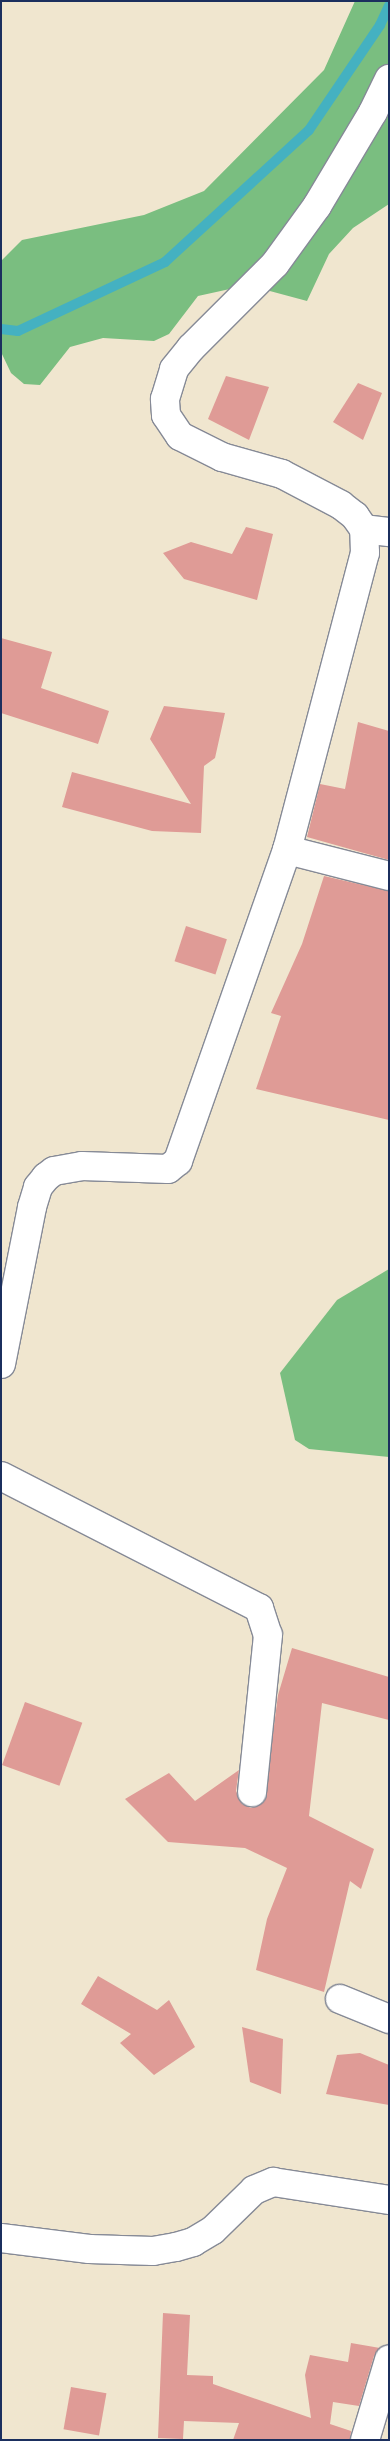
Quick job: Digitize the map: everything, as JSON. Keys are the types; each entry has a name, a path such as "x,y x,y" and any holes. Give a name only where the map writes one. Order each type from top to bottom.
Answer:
{"street":[{"path":"1,1364 32,1207 38,1187 46,1177 54,1171 82,1166 168,1169 178,1161 287,850 365,553 376,531 341,505 282,474 222,457 180,436 166,415 165,399 174,369 190,348 275,264 317,206 373,112 389,79"},
{"path":"287,850 389,876"},
{"path":"1,1476 259,1608 268,1635 252,1792"},
{"path":"340,1999 389,2019"},
{"path":"1,2238 89,2249 153,2251 193,2242 213,2230 254,2190 274,2182 389,2200"},
{"path":"365,2440 389,2360"}],"green space":[{"path":"355,1 389,1 389,204 353,228 329,254 307,301 248,285 198,296 169,334 154,341 103,338 70,347 40,385 24,384 11,373 1,352 1,261 22,240 144,215 204,191 324,70"},
{"path":"389,1269 389,1457 309,1449 295,1440 280,1373 337,1300"}],"building":[{"path":"226,376 269,387 249,440 208,419"},
{"path":"358,383 382,393 363,440 333,422"},
{"path":"246,527 273,534 257,600 184,579 163,553 191,542 232,554"},
{"path":"1,638 52,652 41,688 109,711 98,744 1,713"},
{"path":"164,706 225,713 215,758 204,766 201,833 152,831 62,807 72,772 191,804 150,739"},
{"path":"358,722 389,731 389,860 307,837 320,784 345,789"},
{"path":"324,876 389,891 389,1120 256,1089 281,1016 271,1013 302,944"},
{"path":"186,926 227,939 215,974 175,961"},
{"path":"292,1648 389,1677 389,1720 322,1703 309,1816 374,1849 361,1889 350,1881 324,1992 256,1970 267,1919 287,1868 245,1848 168,1842 125,1799 169,1773 195,1801 239,1770 236,1791 242,1804 251,1808 264,1802 278,1695"},
{"path":"25,1702 82,1723 59,1786 2,1765"},
{"path":"98,1976 157,2010 169,2000 195,2047 154,2075 120,2043 131,2034 81,2004"},
{"path":"242,2027 283,2039 281,2094 250,2082"},
{"path":"360,2053 389,2065 389,2105 326,2094 337,2055"},
{"path":"163,2313 190,2315 187,2375 213,2376 213,2384 311,2418 305,2375 310,2355 348,2362 351,2343 380,2348 374,2356 359,2406 333,2402 330,2424 351,2431 350,2440 233,2440 239,2423 184,2421 183,2439 158,2438"},
{"path":"71,2387 106,2393 99,2436 64,2429"}],"waterway":[{"path":"1,329 18,331 165,262 309,130 380,25 389,6"}]}
